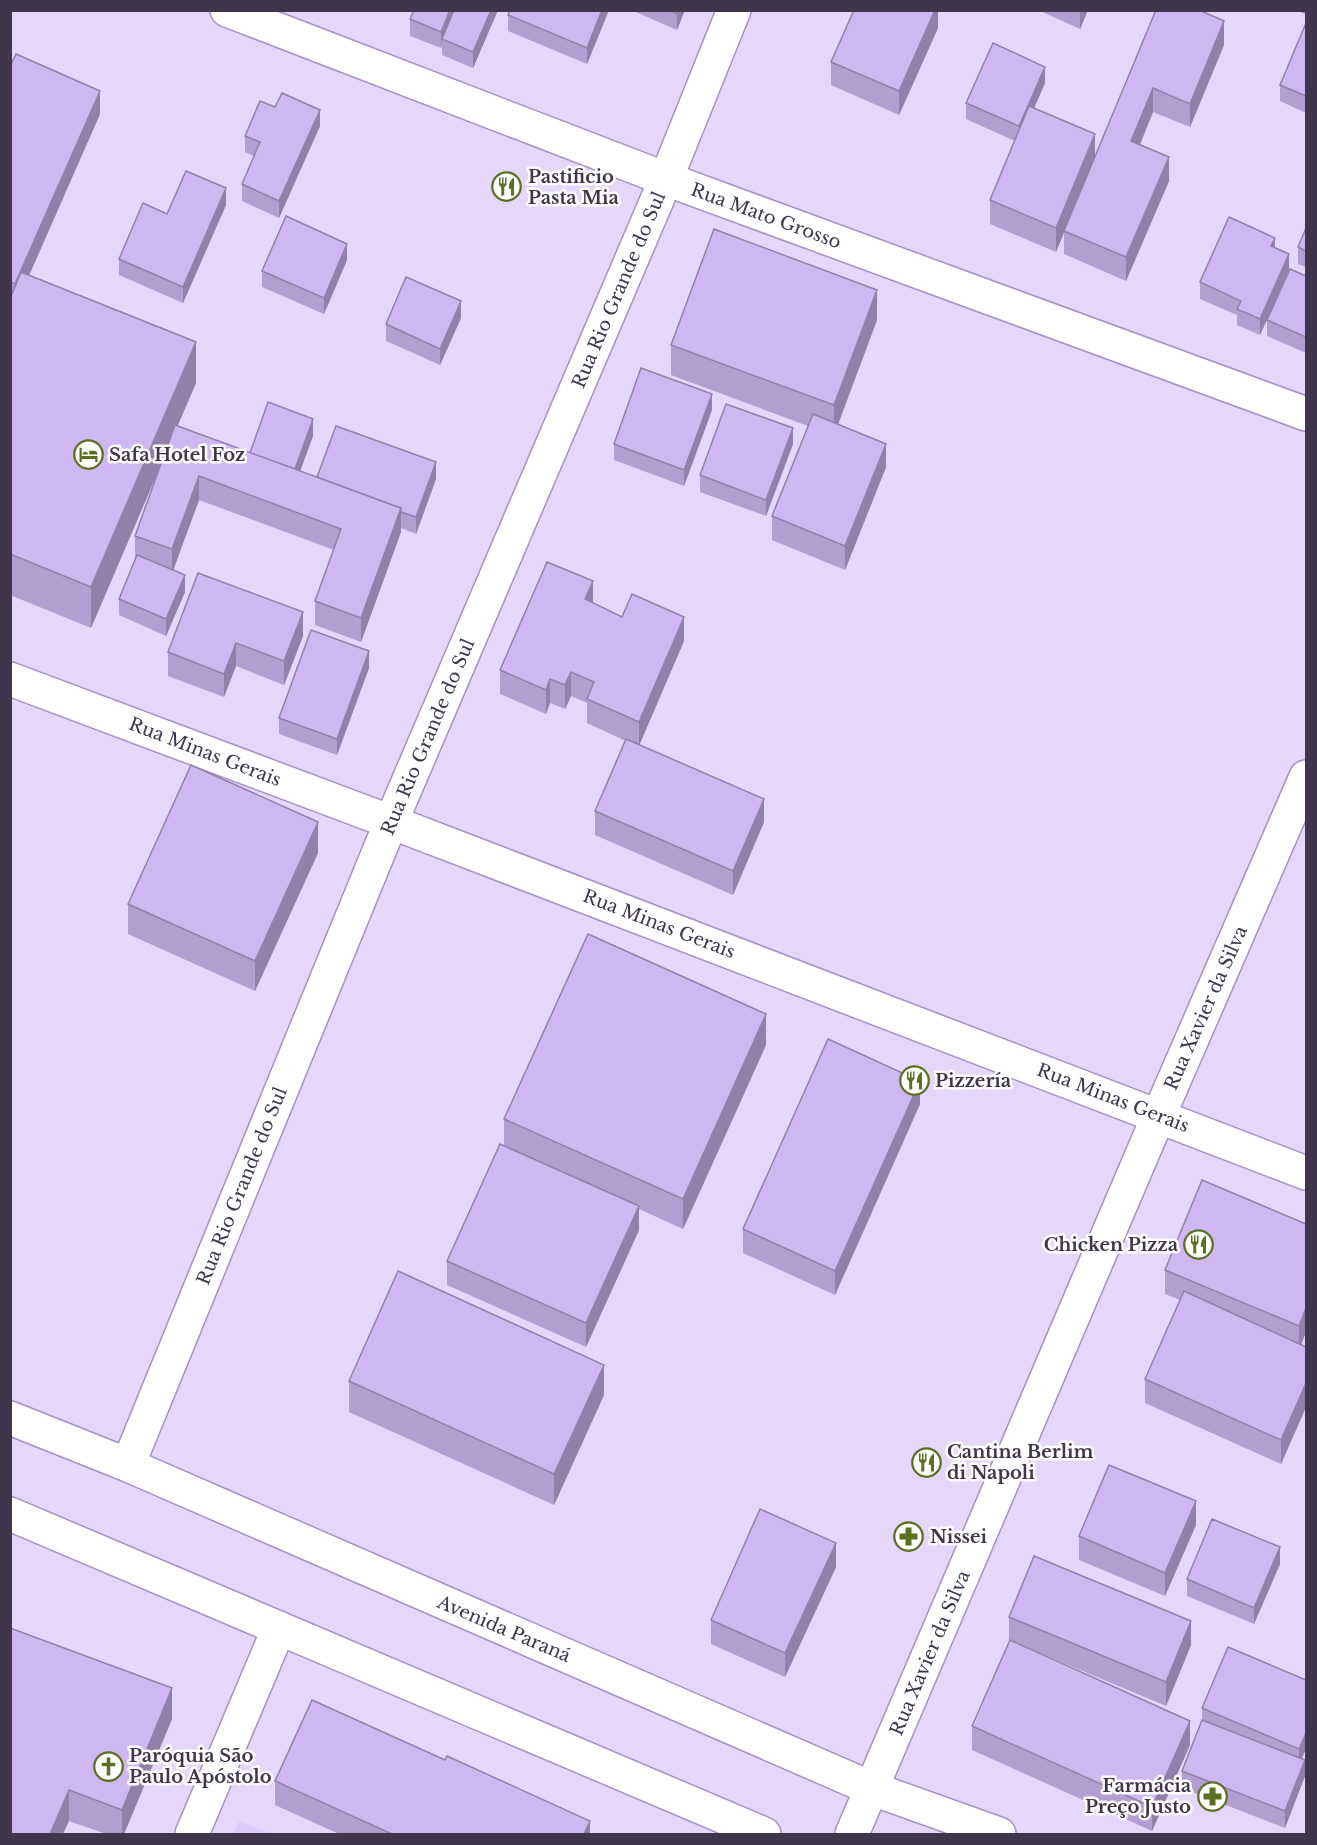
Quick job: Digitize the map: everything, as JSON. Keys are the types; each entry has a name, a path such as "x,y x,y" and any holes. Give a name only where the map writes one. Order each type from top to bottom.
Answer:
{"street":[{"name":"Rua Mato Grosso","path":"227,10 666,179 1306,414"},
{"name":"Rua Rio Grande do Sul","path":"128,1465 391,822 666,179 734,10"},
{"name":"Rua Minas Gerais","path":"10,679 391,822 1306,1173"},
{"name":"Rua Xavier da Silva","path":"852,1834 1306,777"},
{"name":"Avenida Paraná","path":"10,1418 128,1465 873,1789 999,1834"},
{"path":"10,1514 764,1834"},
{"path":"192,1834 279,1628"}],"shaded area":[{"path":"239,1821 273,1834 234,1834"}],"building":[{"path":"414,10 450,10 441,32 410,19"},
{"path":"454,10 491,10 473,52 442,39"},
{"path":"510,10 602,10 587,48 508,15"},
{"path":"854,10 935,10 899,91 831,62"},
{"path":"1156,10 1199,10 1224,21 1190,104 1153,88 1131,141 1169,157 1126,257 1064,231"},
{"path":"1306,23 1306,96 1280,85"},
{"path":"993,43 1045,67 1019,126 966,103"},
{"path":"16,54 100,91 15,284 10,282 10,67"},
{"path":"282,93 320,110 279,201 242,184 260,142 245,136 260,101 275,107"},
{"path":"1029,106 1095,134 1056,228 990,200"},
{"path":"186,171 226,188 183,287 119,259 143,203 167,214"},
{"path":"286,216 347,244 324,298 262,271"},
{"path":"1229,217 1275,238 1271,246 1289,254 1260,319 1237,309 1241,301 1200,282"},
{"path":"1306,228 1306,251 1298,247"},
{"path":"714,229 877,290 834,405 671,345"},
{"path":"1290,269 1306,276 1306,337 1267,320"},
{"name":"Safa Hotel Foz","path":"21,272 196,342 91,587 10,554 10,299"},
{"path":"406,277 461,301 440,349 386,324"},
{"path":"641,368 712,394 684,470 614,444"},
{"path":"268,402 313,419 295,469 250,453"},
{"path":"726,404 793,428 766,500 700,475"},
{"path":"813,414 886,444 845,546 772,516"},
{"path":"175,425 401,508 361,618 315,601 341,529 199,476 172,549 135,536"},
{"path":"336,426 436,462 416,517 401,512 401,508 317,477"},
{"path":"137,555 185,575 166,619 119,599"},
{"path":"547,562 593,581 585,599 622,617 632,594 684,617 639,722 587,699 594,682 571,672 565,685 550,679 546,690 500,670"},
{"path":"198,573 303,612 284,661 236,643 224,674 168,652"},
{"path":"311,630 369,651 337,739 279,718"},
{"path":"626,739 764,799 733,871 595,811"},
{"path":"191,765 318,822 255,961 128,904"},
{"path":"588,934 766,1014 683,1199 504,1119"},
{"path":"828,1039 920,1081 835,1271 743,1229"},
{"path":"500,1144 639,1206 586,1323 447,1261"},
{"path":"1202,1180 1306,1224 1306,1308 1299,1326 1165,1270"},
{"path":"398,1271 604,1365 554,1474 349,1381"},
{"path":"1184,1291 1306,1347 1306,1383 1281,1440 1145,1379"},
{"path":"1109,1465 1196,1501 1165,1573 1079,1536"},
{"path":"760,1509 836,1543 785,1653 711,1620"},
{"path":"1212,1519 1280,1547 1254,1608 1187,1579"},
{"path":"1034,1556 1191,1621 1166,1682 1009,1617"},
{"path":"10,1628 172,1688 122,1810 69,1790 50,1834 10,1834"},
{"path":"1010,1640 1190,1721 1152,1807 972,1726"},
{"path":"1228,1647 1306,1680 1306,1733 1299,1749 1202,1708"},
{"path":"312,1700 445,1760 447,1756 590,1821 584,1834 392,1834 275,1781"},
{"path":"1202,1720 1305,1760 1285,1811 1182,1771"}],"place":[{"name":"Pastificio Pasta Mia","path":"507,187"},
{"name":"Safa Hotel Foz","path":"88,455"},
{"name":"Pizzería","path":"914,1081"},
{"name":"Chicken Pizza","path":"1199,1245"},
{"name":"Cantina Berlim di Napoli","path":"926,1462"},
{"name":"Nissei","path":"909,1537"},
{"name":"Paróquia São Paulo Apóstolo","path":"108,1766"},
{"name":"Farmácia Preço Justo","path":"1212,1796"}]}
